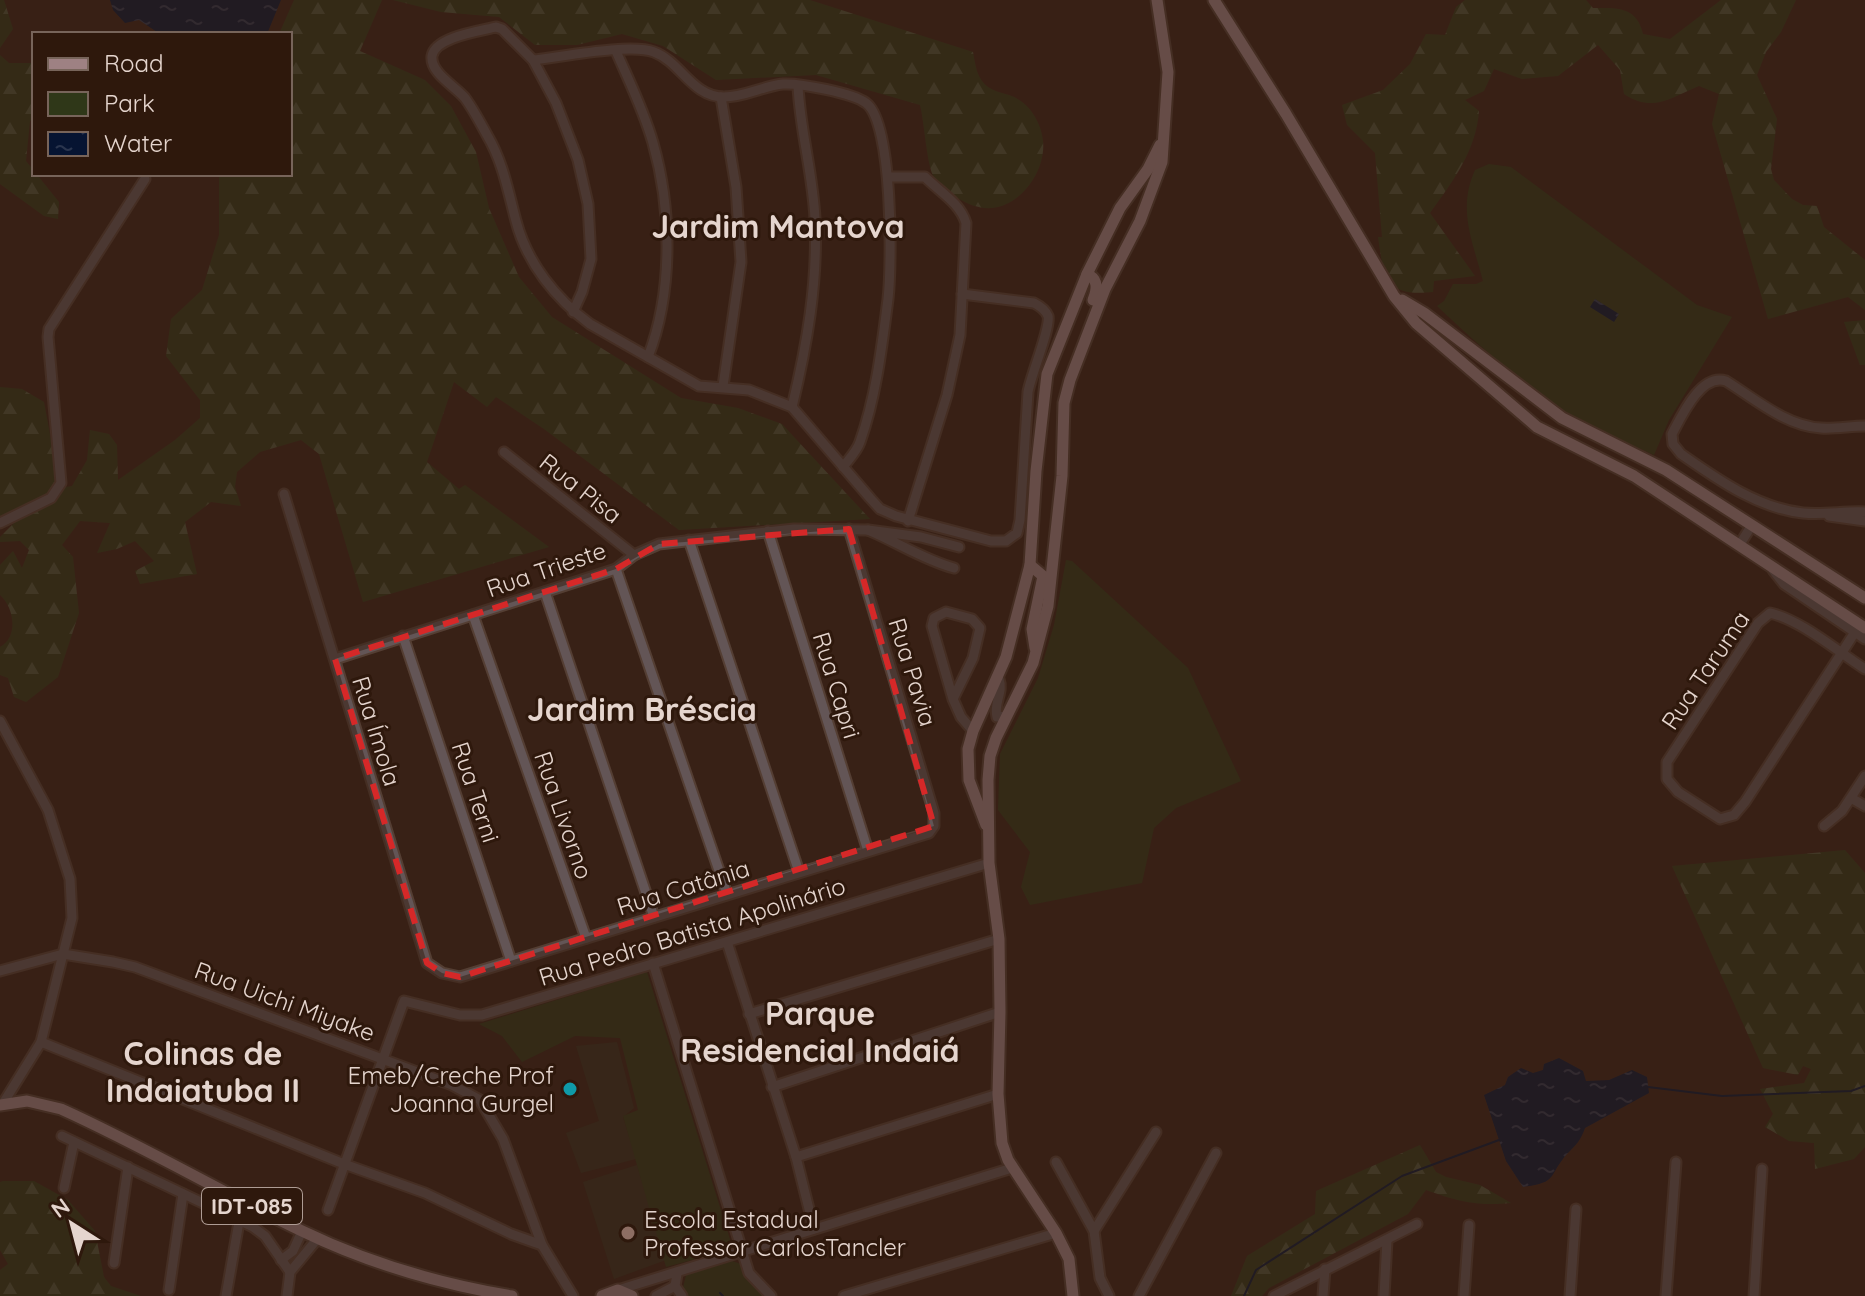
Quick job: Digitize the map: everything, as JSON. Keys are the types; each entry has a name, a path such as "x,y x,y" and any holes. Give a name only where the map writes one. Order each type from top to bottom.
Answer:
{"main road":[{"path":"1073,1296 1069,1259 1056,1233 1012,1168 1002,1143 998,1094 999,939 989,863 990,756 1036,653 1053,575 1062,476 1064,403 1093,316 1144,210 1162,162 1168,72 1157,0"},
{"path":"1214,0 1311,154 1394,296 1416,323 1537,427 1634,476 1740,544 1860,630"},
{"path":"988,829 969,780 968,749 973,731 999,679 1018,619 1030,565 1047,374 1087,274 1120,208 1148,169 1165,136"},
{"path":"1087,274 1092,276 1097,290 1091,305 1093,316"},
{"path":"1394,296 1424,313 1562,418 1666,470 1865,598"},
{"path":"1064,327 1082,346"},
{"path":"1030,565 1043,576 1032,629 1036,653"},
{"name":"IDT-085","path":"1,1105 27,1101 61,1109 318,1238 392,1267 448,1284 512,1296"},
{"path":"600,1295 618,1290 632,1296"}],"street":[{"path":"573,312 591,259 588,204 569,133 533,60 509,35 496,27 443,42 435,48 431,58 434,65 464,97 479,119 504,170 517,223 533,262 573,312 699,386 749,390 792,407 880,509 908,521 991,541 1006,541 1017,533 1020,520 1028,392 1032,371 1049,326 1048,316 1043,308 1034,303 962,294"},
{"path":"533,60 651,50 665,57 701,90 721,97 748,94 782,84 857,98 868,104 880,125 888,177 889,295 875,383 859,445 843,467"},
{"path":"616,51 653,144 664,213 666,272 658,330 648,357"},
{"path":"792,407 806,346 815,265 815,218 798,86"},
{"path":"721,97 736,187 741,262 723,386"},
{"path":"888,177 922,175 962,212 966,223 960,335 947,395 908,521"},
{"path":"0,523 51,498 61,483 49,329 145,179"},
{"path":"1865,426 1805,426 1785,418 1718,378 1704,384 1672,434 1676,449 1681,454 1745,494 1788,511 1865,521"},
{"name":"Rua Pisa","path":"504,452 634,555"},
{"name":"Rua Ímola","path":"284,494 427,963 442,973"},
{"path":"1822,514 1865,512"},
{"path":"1740,544 1752,525"},
{"name":"Rua Trieste","path":"335,659 616,569 634,555 659,544 768,531 849,529 921,537 959,547"},
{"name":"Rua Pavia","path":"849,529 930,798 934,826"},
{"name":"Rua Trieste","path":"868,530 905,546 930,562 954,568"},
{"name":"Rua Capri","path":"768,531 868,851"},
{"path":"689,540 799,872"},
{"path":"616,569 727,894"},
{"path":"545,592 654,917"},
{"path":"953,699 980,636 980,628 972,619 946,612 934,618 932,626 953,699 961,717 973,731"},
{"name":"Rua Taruma","path":"1841,654 1734,815 1720,819 1678,792 1667,779 1667,762 1758,623 1770,613 1783,616 1865,669"},
{"name":"Rua Livorno","path":"473,615 586,938"},
{"path":"1841,654 1860,630 1865,639"},
{"name":"Rua Terni","path":"403,636 511,961"},
{"path":"947,677 960,676 966,671"},
{"path":"999,679 1002,686 995,712 997,717 1007,716"},
{"path":"0,721 48,810 70,879 72,918 41,1042 1,1105"},
{"path":"1824,826 1842,811 1865,776"},
{"path":"1851,798 1865,806"},
{"name":"Rua Catânia","path":"442,973 460,977 929,833 934,826"},
{"name":"Rua Pedro Batista Apolinário","path":"382,1059 404,1001 460,1015 482,1015 989,863"},
{"path":"749,1014 999,939"},
{"path":"727,942 796,1157 814,1229"},
{"name":"Rua Uichi Miyake","path":"0,971 63,954 135,967 452,1085 480,1100 503,1139 542,1245 573,1296"},
{"path":"653,963 749,1273 771,1296"},
{"path":"772,1087 1000,1012"},
{"path":"41,1042 344,1164 425,1193 511,1234 542,1245"},
{"path":"328,1210 382,1059"},
{"path":"796,1157 998,1094"},
{"path":"1094,1231 1156,1132"},
{"path":"62,1136 265,1236 290,1272"},
{"path":"64,1188 74,1142"},
{"path":"1139,1296 1216,1153"},
{"path":"1056,1162 1094,1231 1100,1278 1109,1296"},
{"path":"1666,1296 1676,1162"},
{"path":"114,1263 128,1167"},
{"path":"618,1290 1012,1168"},
{"path":"1754,1296 1762,1169"},
{"path":"169,1290 183,1194"},
{"path":"1570,1296 1576,1209"},
{"path":"226,1296 239,1222"},
{"path":"1274,1296 1417,1224"},
{"path":"1464,1296 1469,1225"},
{"path":"281,1260 293,1251 302,1231"},
{"path":"844,1296 1056,1233"},
{"path":"287,1296 290,1272 318,1238"},
{"path":"1384,1296 1387,1240"},
{"path":"1323,1296 1325,1269"},
{"path":"677,1274 675,1286 682,1296"},
{"path":"656,1296 675,1286"}],"highlighted area":[{"path":"849,529 934,826 460,977 442,973 427,963 335,659 616,569 659,544"}],"shaded area":[{"path":"617,1042 634,1108 623,1117 636,1159 581,1173 566,1133 599,1121 576,1046"},
{"name":"Escola Estadual Professor CarlosTancler","path":"637,1165 666,1260 614,1279 583,1182"}],"green space":[{"path":"0,0 4,0 13,29 0,48"},
{"path":"294,0 382,0 360,51 425,80 451,106 476,152 489,208 519,277 552,317 681,398 738,408 782,424 870,519 679,530 496,397 487,407 454,382 427,462 459,489 465,485 549,547 363,602 319,454 301,440 260,452 237,472 235,487 241,506 211,502 185,522 197,574 140,584 135,571 154,561 135,541 97,553 110,523 80,521 62,545 73,557 79,613 58,677 26,702 14,697 8,678 0,675 0,647 10,636 12,622 9,607 0,595 0,565 13,551 22,568 29,550 20,541 0,542 0,537 22,515 0,521 0,387 22,389 44,402 60,488 72,486 87,460 90,430 109,434 117,445 118,480 175,440 200,418 200,400 166,356 171,319 202,290 219,235 219,176 292,176 292,32 280,32"},
{"path":"393,0 810,0 973,52 984,84 1022,102 1036,119 1043,141 1041,163 1030,184 1013,200 992,208 976,206 952,194 934,177 929,164 920,105 816,75 716,80 663,46 622,34 577,45 535,45 499,17 441,12"},
{"path":"1465,0 1586,0 1593,8 1631,13 1643,34 1670,39 1721,0 1796,0 1781,32 1766,52 1757,75 1777,119 1771,169 1774,180 1792,199 1803,205 1817,206 1824,227 1865,260 1865,310 1848,297 1768,319 1712,124 1719,94 1699,86 1662,102 1634,100 1624,94 1620,70 1598,45 1558,76 1522,79 1494,69 1484,91 1465,100 1479,111 1473,139 1462,165 1430,213 1475,276 1434,281 1433,292 1417,293 1396,288 1385,274 1382,264 1375,153 1347,125 1342,105 1383,90 1410,64 1426,34 1445,35 1456,7"},
{"path":"0,55 9,63 32,63 32,120 26,161 32,168 32,176 38,176 59,202 58,219 44,216 0,184"},
{"path":"1489,164 1511,167 1697,305 1732,317 1669,420 1654,455 1567,413 1527,385 1437,306 1444,301 1453,284 1483,281 1468,226 1467,199 1475,170"},
{"path":"1865,320 1865,365 1860,365 1844,322"},
{"path":"1066,560 1072,561 1188,668 1241,781 1176,808 1154,828 1142,883 1030,905 1021,887 1030,852 998,810 1000,754 1038,678 1054,625"},
{"path":"1845,850 1865,873 1865,1147 1854,1159 1815,1169 1814,1143 1789,1141 1765,1127 1773,1114 1760,1089 1804,1083 1811,1069 1803,1066 1798,1075 1763,1068 1672,866"},
{"path":"647,972 733,1249 666,1267 623,1116 638,1110 620,1038 575,1036 522,1062 502,1036 479,1024"},
{"path":"1420,1145 1436,1172 1480,1185 1511,1203 1468,1202 1426,1190 1408,1214 1269,1288 1262,1296 1231,1296 1247,1256 1315,1214 1316,1191"},
{"path":"34,1181 68,1200 95,1231 104,1277 111,1286 141,1296 0,1296 0,1270 8,1264 0,1250 0,1182"},
{"path":"732,1261 741,1264 747,1280 766,1296 688,1296 683,1288 686,1275"}],"water":[{"path":"110,0 281,0 268,32 157,32 139,20 125,23 113,10"},
{"path":"1595,299 1619,314 1614,322 1590,307"},
{"path":"1559,1058 1583,1071 1586,1081 1609,1080 1632,1070 1647,1077 1649,1093 1585,1128 1551,1177 1542,1183 1523,1187 1506,1161 1484,1095 1505,1085 1508,1077 1521,1068 1533,1073"}],"waterway":[{"path":"1648,1087 1722,1096 1851,1091 1865,1086"},
{"path":"1244,1296 1256,1270 1402,1176 1499,1140"},
{"path":"720,1293 723,1296"}],"place":[{"name":"Emeb/Creche Prof Joanna Gurgel","path":"570,1089"},
{"name":"Escola Estadual Professor CarlosTancler","path":"628,1233"}],"district":[{"name":"Jardim Mantova","path":"778,226"},
{"name":"Jardim Bréscia","path":"642,709"},
{"name":"Parque Residencial Indaiá","path":"820,1032"},
{"name":"Colinas de Indaiatuba II","path":"203,1072"}]}
